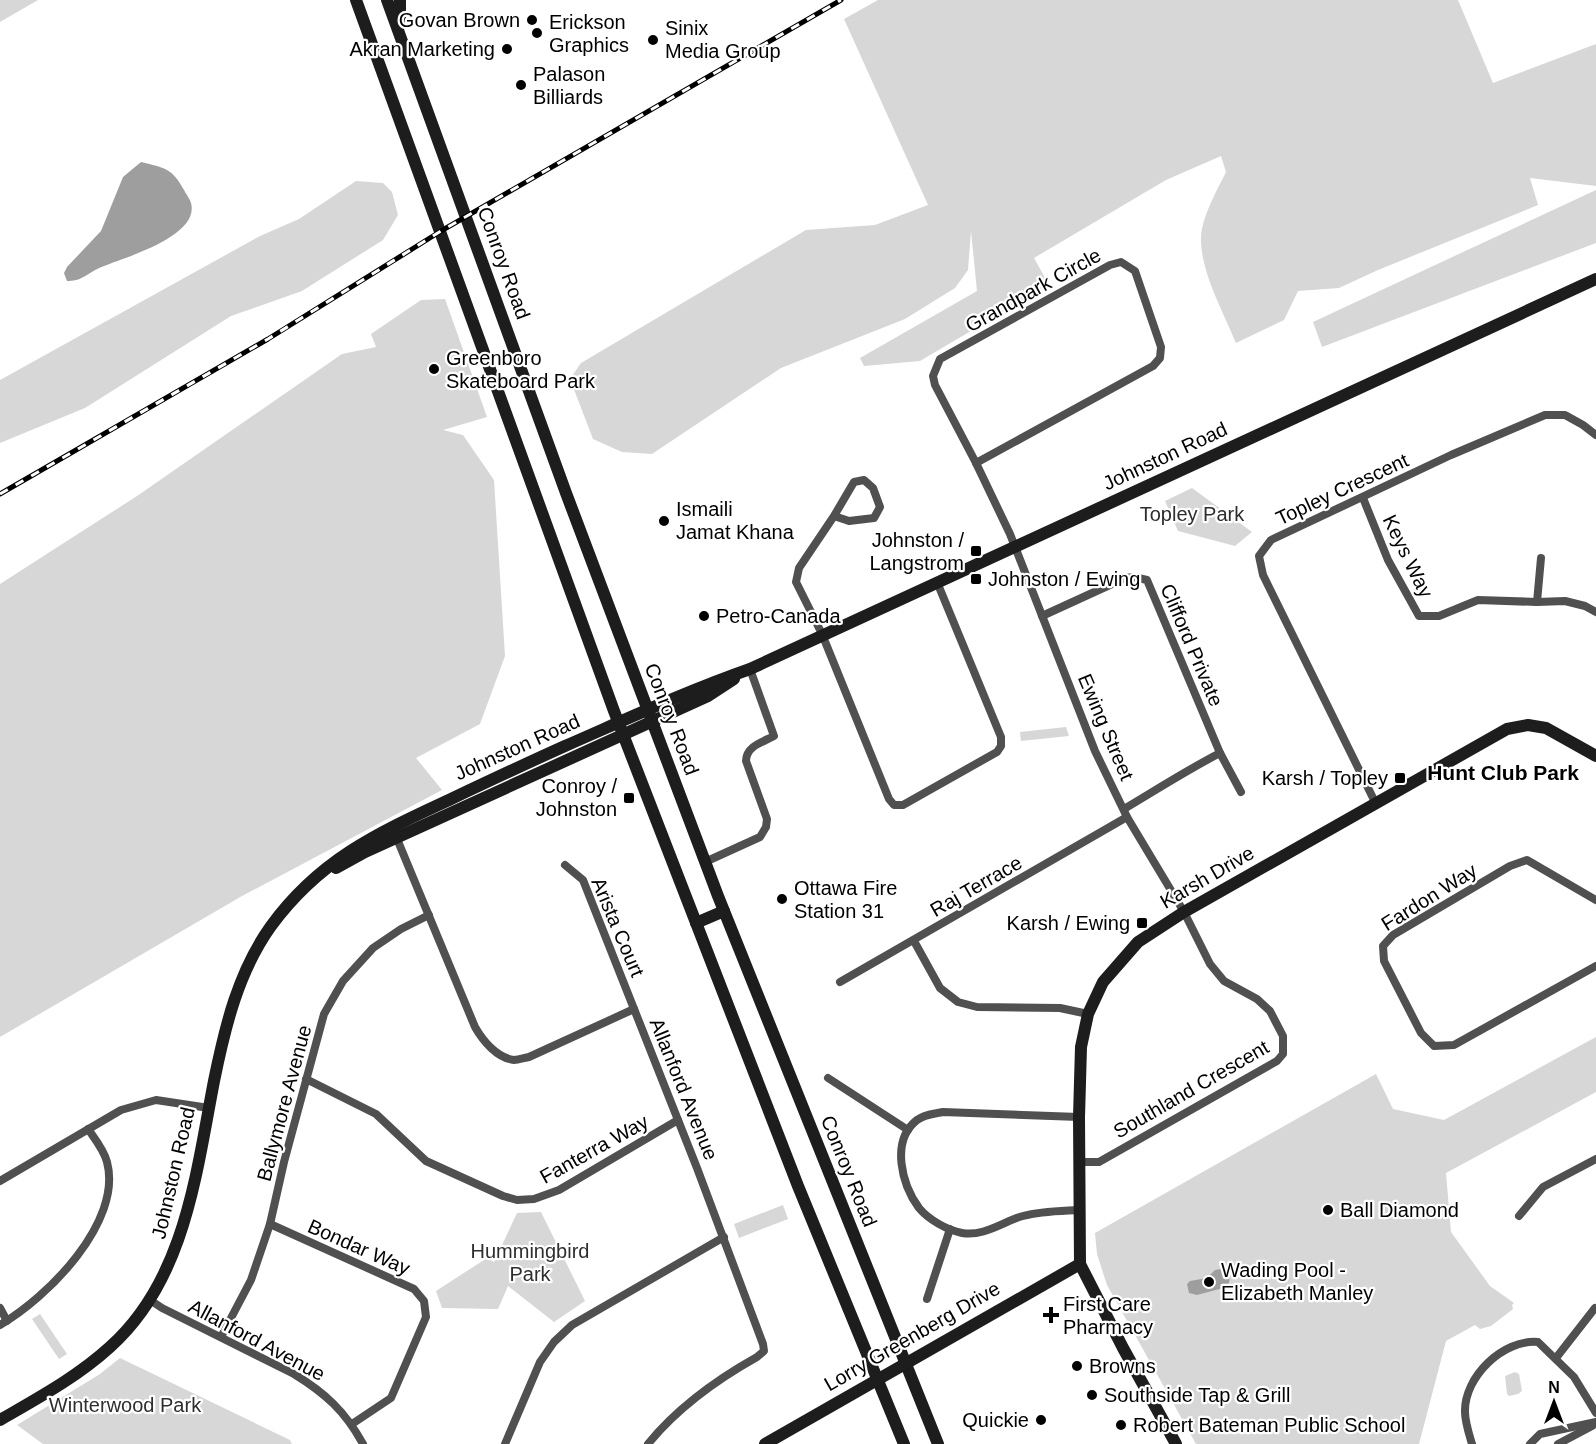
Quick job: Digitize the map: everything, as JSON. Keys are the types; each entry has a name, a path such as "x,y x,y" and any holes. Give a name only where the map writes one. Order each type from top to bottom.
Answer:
{"street":[{"path":"356,0 621,728 798,1186 904,1444"},
{"name":"Conroy Road","path":"387,0 705,862 938,1444"},
{"path":"400,0 400,38"},
{"name":"Grandpark Circle","path":"976,464 1153,366 1160,358 1161,346 1135,271 1128,265 1121,262 1110,265 940,359 933,376 935,386 976,464 1015,547"},
{"name":"Johnston Road","path":"0,1420 90,1364 130,1327 150,1300 166,1271 179,1239 231,1006 272,926 287,906 347,852 391,826 650,716 708,696 750,669 822,634 1596,279"},
{"name":"Topley Crescent","path":"1375,802 1263,575 1258,555 1271,540 1451,455 1545,415 1565,416 1596,435"},
{"path":"834,516 849,521 874,518 880,507 873,488 864,480 854,482 799,568 796,582 822,634 889,799 894,806 903,805 997,752 1001,746 1001,737 937,582"},
{"name":"Keys Way","path":"1363,498 1388,560 1419,616 1439,616 1478,600 1565,601 1585,606 1596,612"},
{"name":"Ewing Street","path":"1015,547 1095,751 1126,813 1184,912"},
{"path":"1537,602 1541,558"},
{"name":"Clifford Private","path":"1042,616 1125,578 1134,577 1147,580 1220,753 1241,792"},
{"path":"705,862 760,837 766,827 767,819 746,761 746,754 751,748 774,736 750,669"},
{"name":"Karsh Drive","path":"1080,1264 1078,1210 1081,1047 1088,1014 1103,982 1138,942 1184,912 1507,729 1528,725 1546,728 1596,756"},
{"name":"Johnston Road","path":"311,883 352,859 621,728"},
{"name":"Raj Terrace","path":"840,982 914,941 1126,813 1187,771 1220,753"},
{"name":"Allanford Avenue","path":"391,826 482,1040 504,1056 515,1060 529,1057 634,1009 762,1335 764,1351 709,1387 669,1421 648,1444"},
{"name":"Fardon Way","path":"1596,900 1527,860 1510,866 1393,935 1383,946 1384,961 1421,1033 1434,1046 1454,1045 1596,966"},
{"name":"Arista Court","path":"565,865 583,880 634,1009"},
{"path":"696,923 724,911"},
{"name":"Southland Crescent","path":"1080,1162 1099,1162 1277,1061 1283,1054 1283,1036 1270,1011 1257,999 1224,981 1210,964 1184,912"},
{"name":"Ballymore Avenue","path":"221,1337 251,1280 270,1224 284,1162 324,1014 343,981 373,948 401,929 429,915"},
{"path":"914,941 940,988 958,1002 977,1007 1060,1008 1088,1014"},
{"path":"828,1078 908,1130"},
{"name":"Fanterra Way","path":"306,1079 376,1114 426,1161 503,1196 517,1200 534,1199 560,1190 678,1120"},
{"path":"0,1180 121,1110 156,1100 209,1107"},
{"path":"1078,1210 1023,1215 982,1232 963,1233 943,1227 921,1210 910,1191 900,1162 900,1152 908,1130 926,1115 943,1112 1079,1117"},
{"path":"0,1308 4,1323 41,1296 68,1267 95,1226 104,1204 109,1176 107,1161 88,1130"},
{"path":"1519,1216 1543,1186 1596,1160"},
{"name":"Bondar Way","path":"270,1224 414,1290 424,1301 426,1317 391,1398 352,1424"},
{"path":"927,1299 950,1229"},
{"path":"505,1444 540,1362 554,1342 567,1329 724,1238"},
{"path":"1080,1264 1176,1444"},
{"name":"Lorry Greenberg Drive","path":"765,1444 1080,1264"},
{"name":"Allanford Avenue","path":"150,1300 311,1385 331,1400 352,1424 363,1444"},
{"path":"1556,1358 1595,1308"},
{"path":"1472,1444 1465,1412 1468,1389 1491,1360 1512,1345 1529,1341 1538,1342 1574,1377 1596,1413"},
{"path":"1530,1444 1539,1434 1596,1423"},
{"path":"1558,1444 1596,1423"}],"green space":[{"path":"0,0 38,0 0,22"},
{"path":"878,0 1458,0 1493,83 1596,44 1596,186 1530,178 1538,205 1339,288 1298,291 1284,320 1236,343 1213,291 1202,250 1201,237 1204,221 1226,172 1221,156 1166,180 1034,258 1049,285 920,361 864,366 860,358 977,291 971,231 968,270 955,288 905,319 781,368 652,454 622,452 593,439 570,379 581,363 806,230 875,225 928,205 844,19"},
{"path":"356,181 383,183 392,192 398,215 383,240 302,291 231,316 85,408 0,443 0,380 260,236 299,219"},
{"path":"1596,190 1596,243 1322,347 1313,322"},
{"path":"445,299 487,417 443,430 463,435 494,480 505,656 480,724 416,758 442,790 242,896 0,1037 0,584 137,496 342,354 376,347 371,334 421,300"},
{"name":"Topley Park","path":"1192,488 1252,532 1235,546 1178,531 1165,501"},
{"path":"1066,727 1069,736 1021,741 1020,732"},
{"path":"1596,1037 1596,1092 1446,1173 1451,1232 1490,1286 1514,1303 1513,1309 1491,1326 1480,1329 1475,1325 1446,1341 1419,1444 1196,1444 1107,1285 1097,1254 1095,1233 1376,1074 1393,1109 1444,1120"},
{"path":"783,1205 788,1219 739,1238 734,1224"},
{"name":"Hummingbird Park","path":"541,1212 585,1301 554,1322 508,1286 498,1309 442,1308 436,1291 487,1258 494,1262 517,1213"},
{"path":"40,1314 67,1354 59,1359 32,1319"},
{"name":"Winterwood Park","path":"120,1358 290,1440 292,1444 43,1444 17,1425 100,1374"},
{"path":"1515,1372 1519,1374 1522,1391 1509,1396 1505,1376"}],"shaded area":[{"path":"141,162 167,170 176,177 191,203 191,215 184,226 159,244 99,268 82,278 67,281 64,273 67,267 101,231 123,177"},
{"name":"Wading Pool - Elizabeth Manley","path":"1221,1269 1229,1276 1227,1287 1197,1295 1189,1293 1187,1284 1190,1281 1207,1278 1215,1270"}],"railway":[{"path":"0,494 268,339 441,231 841,0"}],"place":[{"name":"Govan Brown","path":"532,20"},
{"name":"Erickson Graphics","path":"537,33"},
{"name":"Sinix Media Group","path":"653,40"},
{"name":"Akran Marketing","path":"507,49"},
{"name":"Palason Billiards","path":"521,85"},
{"name":"Greenboro Skateboard Park","path":"434,369"},
{"name":"Ismaili Jamat Khana","path":"664,521"},
{"name":"Johnston / Langstrom","path":"976,551"},
{"name":"Johnston / Ewing","path":"976,579"},
{"name":"Petro-Canada","path":"704,616"},
{"name":"Karsh / Topley","path":"1400,778"},
{"name":"Conroy / Johnston","path":"629,798"},
{"name":"Ottawa Fire Station 31","path":"782,899"},
{"name":"Karsh / Ewing","path":"1142,923"},
{"name":"Ball Diamond","path":"1328,1210"},
{"name":"Wading Pool - Elizabeth Manley","path":"1209,1282"},
{"name":"First Care Pharmacy","path":"1051,1315"},
{"name":"Browns","path":"1077,1366"},
{"name":"Southside Tap & Grill","path":"1092,1395"},
{"name":"Quickie","path":"1041,1420"},
{"name":"Robert Bateman Public School","path":"1121,1425"}],"district":[{"name":"Hunt Club Park","path":"1503,772"}]}
